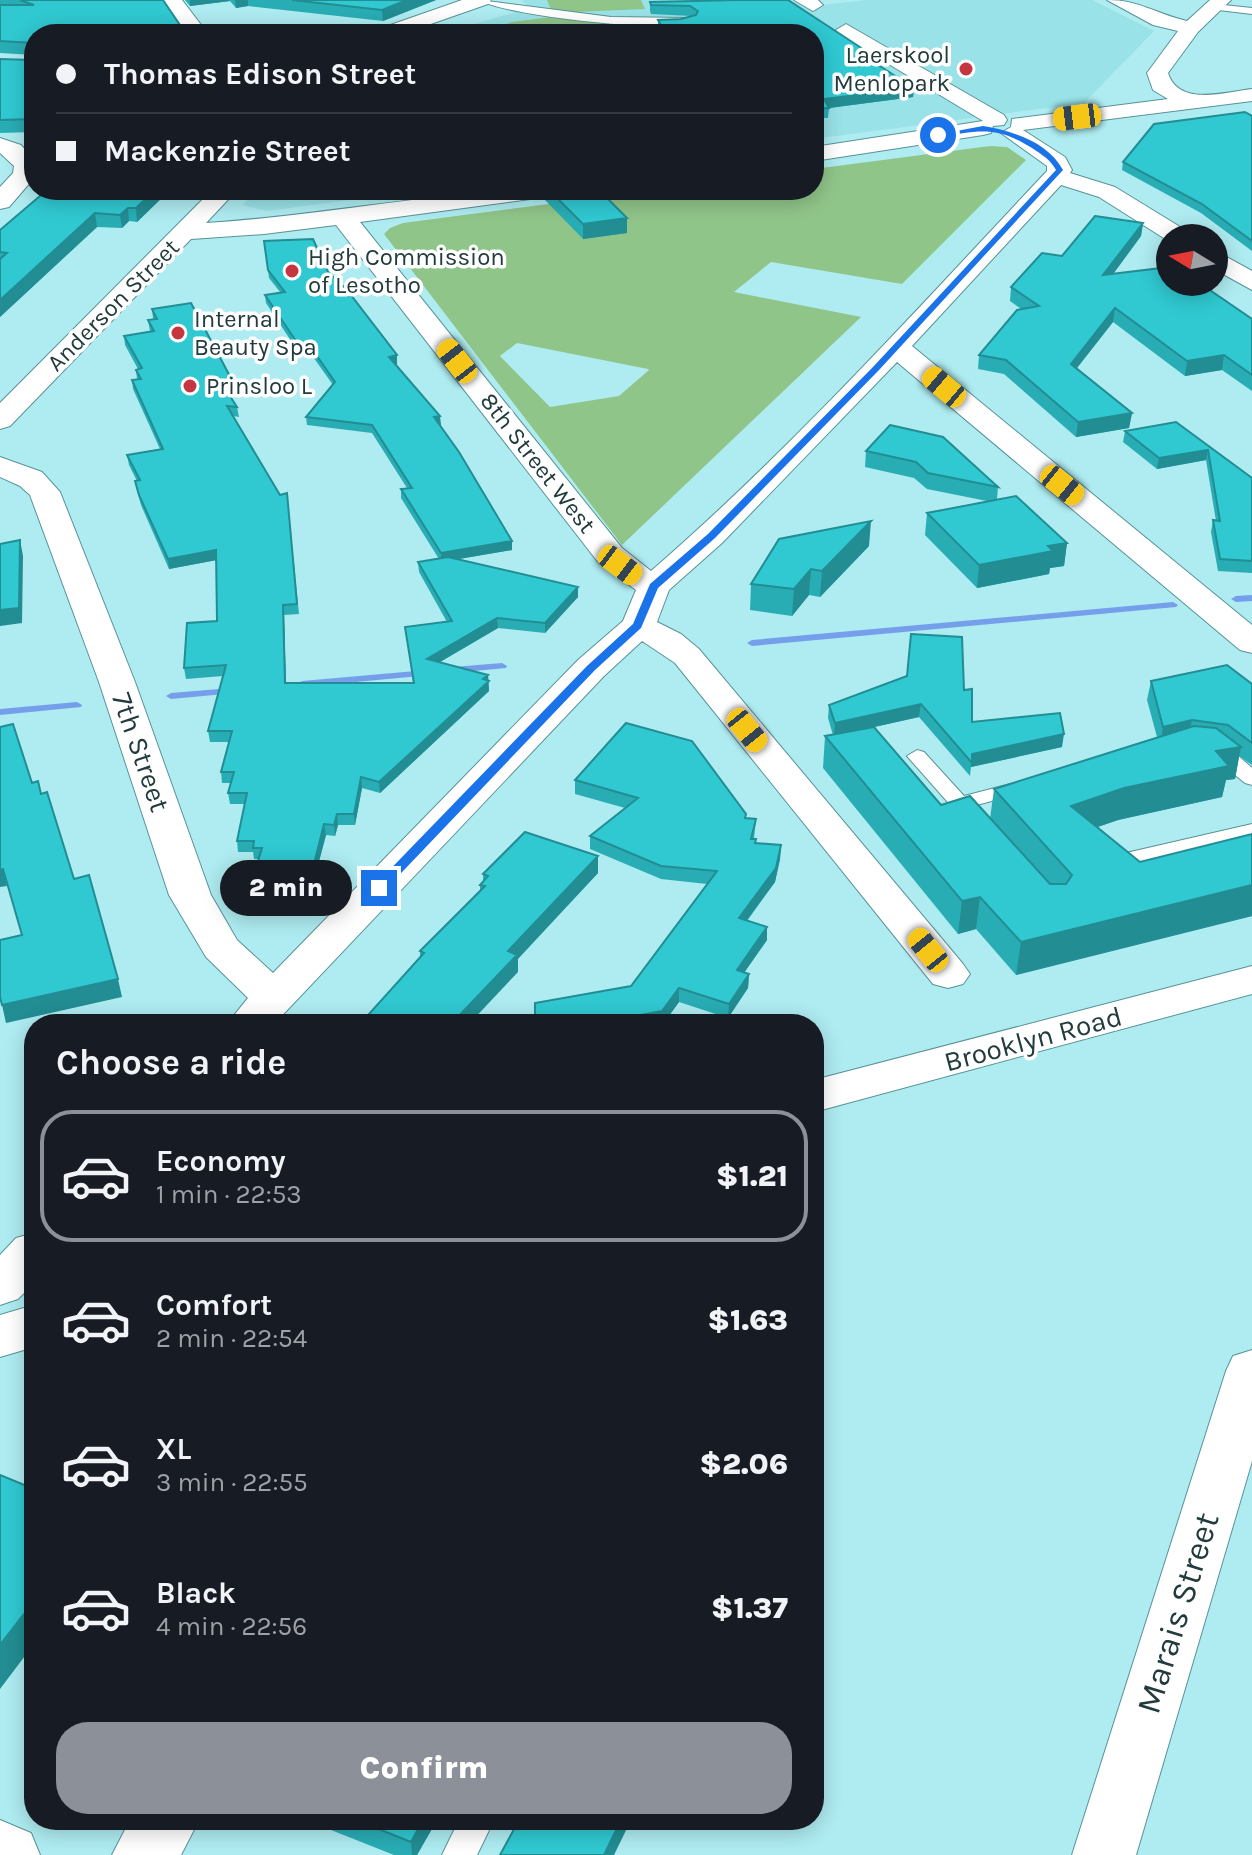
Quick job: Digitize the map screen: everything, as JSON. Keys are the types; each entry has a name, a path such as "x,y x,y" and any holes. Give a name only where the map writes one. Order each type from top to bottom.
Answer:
{"main road":[{"name":"Brooklyn Road","path":"824,1093 1252,980"},
{"path":"0,1304 24,1298"},
{"path":"0,1336 24,1329"}],"street":[{"path":"172,0 190,24"},
{"path":"412,24 482,0"},
{"path":"1117,0 1160,21 1191,28"},
{"path":"1189,103 1164,87 1156,76 1191,28 1218,3"},
{"path":"261,1011 591,668 638,626 654,586 711,536 896,347 1060,170 1057,162 1003,126 846,30"},
{"path":"824,153 1003,126 1252,95"},
{"path":"0,202 24,175"},
{"path":"1056,176 1107,192 1158,224"},
{"name":"Anderson Street","path":"0,420 144,269 188,232 216,200"},
{"path":"188,232 264,227 470,200"},
{"name":"8th Street West","path":"343,217 610,555 634,575 654,586"},
{"path":"1228,267 1252,282"},
{"path":"896,347 1252,643"},
{"path":"0,466 40,486"},
{"path":"0,484 40,486"},
{"name":"7th Street","path":"40,486 117,682 190,895 261,1011"},
{"path":"638,626 669,641 687,656 948,974"},
{"path":"0,1286 24,1261"},
{"name":"Marais Street","path":"1104,1855 1252,1371"},
{"path":"144,1855 160,1830"},
{"path":"0,1851 8,1855"}],"lane":[{"path":"482,0 548,15 652,22 690,21"},
{"path":"1218,3 1252,11"},
{"path":"1196,748 1227,756 1252,779"},
{"path":"917,756 979,827"},
{"path":"959,803 1045,781"},
{"path":"1120,860 1252,830"},
{"path":"459,1855 472,1830"}],"shaded area":[{"name":"Laerskool Menlopark","path":"522,0 791,0 804,7 867,0 1092,0 1154,31 1084,103 824,138 824,24 474,24 529,8"},
{"path":"247,200 350,200 267,211 242,205"}],"green space":[{"path":"547,0 641,0 645,9 552,13"},
{"path":"551,17 625,24 506,24"},
{"path":"990,146 1007,147 1026,160 902,284 771,262 734,292 861,317 622,545 384,234 403,223 579,200 824,200 824,168","holes":["517,343 649,370 619,396 550,407 500,356"]}],"building":[{"path":"20,0 163,0 179,24 24,24 24,42 0,41 0,5 34,5"},
{"path":"292,0 407,0 382,10"},
{"path":"788,0 866,51 858,52 914,88 824,99 824,24 660,24 658,20 681,19 696,15 698,11 690,6 651,5 650,2"},
{"path":"0,59 24,60 24,119 0,120"},
{"path":"1245,112 1252,116 1252,241 1202,204 1123,162 1154,124"},
{"path":"35,200 144,200 136,208 128,208 120,215 95,213 0,300 0,259 7,253 0,252 0,230"},
{"path":"559,200 609,200 627,218 583,224"},
{"path":"1095,216 1143,223 1103,275 1156,269 1156,296 1218,296 1252,319 1252,375 1224,355 1187,361 1115,308 1071,364 1132,413 1078,422 1006,360 979,355 1017,310 1039,306 1011,287 1042,253 1062,256"},
{"path":"313,239 328,272 347,290 397,355 389,357 440,416 434,417 459,452 512,541 441,553 401,489 412,488 372,425 306,417 335,382 310,346 300,347 265,295 285,292 268,270 264,241"},
{"path":"191,303 233,382 223,385 237,407 227,406 280,495 287,493 297,604 283,605 285,683 414,683 405,627 452,621 418,562 448,557 578,587 545,623 497,618 427,659 488,675 483,679 489,681 379,782 361,777 354,814 337,814 334,825 324,824 313,868 256,867 262,848 253,848 254,841 237,841 247,793 228,793 234,772 221,772 232,731 208,731 226,665 184,668 187,623 217,621 216,550 168,559 139,495 135,481 140,480 127,455 163,449 132,380 141,379 136,370 142,368 124,336 154,331 148,320 157,319 152,309"},
{"path":"1176,422 1252,478 1252,561 1220,559 1213,520 1220,521 1208,450 1159,458 1125,431"},
{"path":"890,425 943,437 998,487 928,473 916,462 866,451"},
{"path":"1016,496 1067,543 1048,546 1053,551 979,565 927,513"},
{"path":"871,521 822,571 811,569 794,589 751,584 779,539"},
{"path":"20,540 19,608 0,610 0,544"},
{"path":"911,634 962,637 964,690 972,689 972,722 1060,713 1064,734 972,754 972,763 921,704 835,723 829,705 907,676"},
{"path":"1227,665 1252,684 1252,743 1228,725 1192,720 1163,727 1151,681"},
{"path":"626,723 692,741 746,814 745,818 756,819 751,839 756,839 755,843 781,845 776,868 739,918 767,927 737,970 749,974 729,1004 679,988 662,1011 646,1014 535,1014 535,1003 631,986 717,871 661,866 590,836 638,798 575,780"},
{"path":"13,724 32,783 38,781 41,794 47,792 74,879 89,875 118,979 2,1005 0,940 22,935 3,869 0,870 0,727"},
{"path":"1194,726 1216,728 1241,747 1216,751 1229,766 1124,788 1071,806 1140,862 1252,834 1252,885 1021,942 980,897 962,901 825,736 874,727 941,805 970,796 1050,884 1066,884 1072,875 994,789"},
{"path":"525,832 598,856 508,951 517,955 461,1014 369,1014 424,953 420,951 485,886 480,885 488,876 483,874"},
{"path":"0,1475 24,1485 24,1614 0,1645"},
{"path":"381,1830 418,1830 411,1842"},
{"path":"514,1830 616,1830 604,1855 500,1855"}],"waterway":[{"path":"1236,599 1252,598"},
{"path":"752,643 1173,605"},
{"path":"453,670 502,666"},
{"path":"302,684 427,673"},
{"path":"171,696 231,691"},
{"path":"0,712 77,705"}],"place":[{"name":"Laerskool Menlopark","path":"966,69"},
{"name":"High Commission of Lesotho","path":"292,271"},
{"name":"Internal Beauty Spa","path":"178,333"},
{"name":"Prinsloo L","path":"190,386"}],"route":[{"path":"379,888 591,668 638,626 654,586 711,536 876,368 1060,170 1054,159 1012,133 992,132 983,128 938,135"}]}
